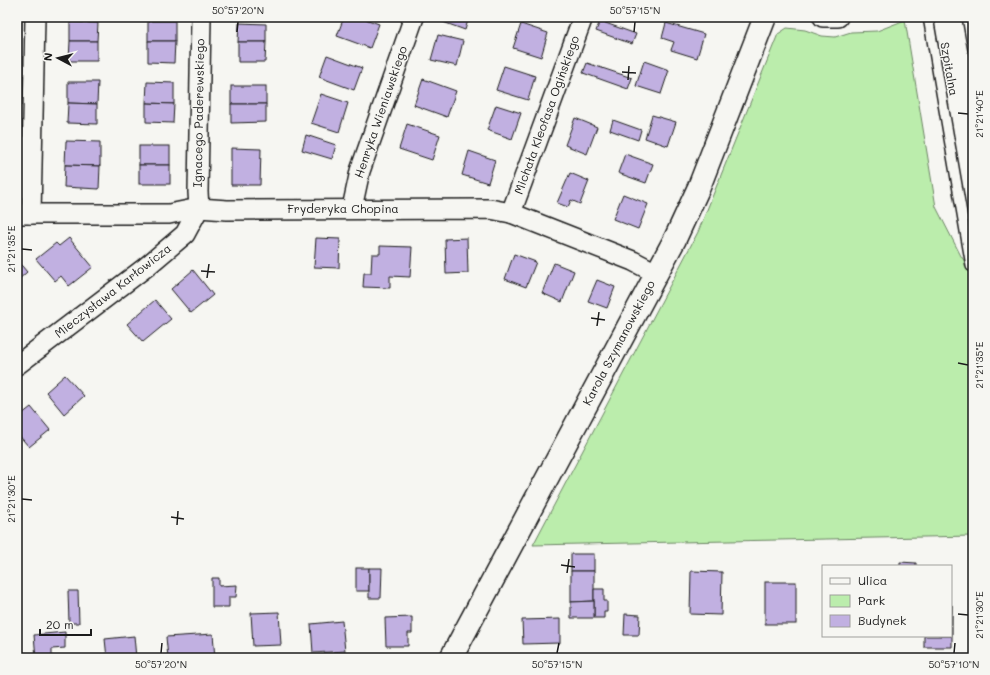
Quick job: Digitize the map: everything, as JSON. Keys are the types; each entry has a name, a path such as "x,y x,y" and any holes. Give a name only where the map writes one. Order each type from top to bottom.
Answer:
{"street":[{"path":"24,214 35,17"},
{"name":"Ignacego Paderewskiego","path":"199,208 200,17"},
{"name":"Henryka Wieniawskiego","path":"352,208 360,171 414,17"},
{"name":"Michała Kleofasa Ogińskiego","path":"511,213 583,17"},
{"name":"Karola Szymanowskiego","path":"452,658 675,239 699,187 765,17"},
{"path":"823,17 838,17"},
{"name":"Fryderyka Chopina","path":"24,214 169,214 199,208 227,210 490,208 511,213 632,261 656,273"},
{"name":"Mieczysława Karłowicza","path":"17,366 146,267 184,234 199,208"}],"lane":[{"name":"Szpitalna","path":"928,17 971,266 973,266"},
{"path":"968,17 973,50"}],"green space":[{"path":"905,20 936,207 961,256 973,274 973,536 533,545 698,232 778,34 787,28 805,30 822,36 835,37 851,32 877,31"}],"building":[{"path":"344,17 360,17 379,24 370,48 337,36"},
{"path":"445,17 469,17 465,30 443,22"},
{"path":"148,21 175,21 175,41 148,41"},
{"path":"600,21 636,34 632,44 596,31"},
{"path":"70,22 98,23 97,41 70,41"},
{"path":"239,23 266,24 266,42 238,42"},
{"path":"666,23 704,34 697,58 671,50 674,42 662,38"},
{"path":"521,24 548,33 541,57 513,48"},
{"path":"438,35 463,41 457,66 431,60"},
{"path":"70,41 97,41 97,61 69,61"},
{"path":"148,41 175,41 174,63 148,62"},
{"path":"238,42 266,42 265,62 238,62"},
{"path":"327,55 362,68 354,90 319,77"},
{"path":"644,61 669,70 661,94 636,86"},
{"path":"587,63 632,78 628,89 583,73"},
{"path":"504,66 535,76 528,100 496,90"},
{"path":"17,72 19,72 18,95 17,95"},
{"path":"423,79 456,91 447,117 414,105"},
{"path":"68,82 98,82 97,104 68,103"},
{"path":"147,82 174,83 174,104 146,103"},
{"path":"231,86 266,86 266,104 231,104"},
{"path":"321,94 348,103 339,132 311,123"},
{"path":"68,103 97,104 97,124 67,123"},
{"path":"146,103 174,104 173,123 146,122"},
{"path":"231,104 266,104 266,122 231,123"},
{"path":"496,105 521,113 512,139 487,130"},
{"path":"652,115 676,122 668,146 645,138"},
{"path":"575,118 597,127 587,154 565,145"},
{"path":"613,120 641,130 638,140 610,130"},
{"path":"407,124 440,135 432,160 399,149"},
{"path":"306,135 336,145 332,159 302,150"},
{"path":"66,141 100,142 100,166 65,165"},
{"path":"139,146 170,146 170,165 139,165"},
{"path":"231,148 261,149 260,185 231,185"},
{"path":"469,151 495,160 488,183 462,175"},
{"path":"625,154 653,164 646,183 618,173"},
{"path":"65,165 100,166 99,189 64,187"},
{"path":"139,165 170,165 170,184 139,184"},
{"path":"570,173 589,181 580,204 571,200 568,207 557,203"},
{"path":"623,194 648,204 638,229 613,219"},
{"path":"69,238 93,267 69,286 61,276 55,281 36,259 56,243 59,246"},
{"path":"316,238 340,239 339,268 314,267"},
{"path":"467,238 468,273 446,274 445,239"},
{"path":"380,246 412,247 410,277 390,276 390,288 363,287 364,273 371,273 372,254 380,254"},
{"path":"514,254 536,262 526,287 505,279"},
{"path":"17,260 27,272 17,281"},
{"path":"554,263 574,271 562,302 542,293"},
{"path":"193,270 213,295 191,313 171,289"},
{"path":"597,280 615,287 607,308 588,301"},
{"path":"155,300 171,319 143,342 127,324"},
{"path":"65,375 84,396 64,414 46,392"},
{"path":"31,407 50,430 29,447 17,433 17,418"},
{"path":"571,554 594,554 594,571 571,571"},
{"path":"900,562 916,563 916,565 900,565"},
{"path":"356,568 369,568 369,591 356,591"},
{"path":"369,568 382,568 381,598 369,598"},
{"path":"571,571 594,571 594,601 571,602"},
{"path":"691,571 722,572 721,615 690,614"},
{"path":"212,578 219,578 219,586 237,585 236,597 229,597 229,607 212,607"},
{"path":"765,582 796,582 796,624 765,624"},
{"path":"594,589 604,589 604,601 607,601 607,612 604,612 604,618 594,618"},
{"path":"68,591 78,591 79,623 69,623"},
{"path":"594,601 594,618 571,618 571,602"},
{"path":"279,612 281,645 253,646 251,613"},
{"path":"625,614 640,615 639,635 624,635"},
{"path":"412,617 412,633 408,633 408,646 386,646 385,618"},
{"path":"560,619 560,643 523,644 522,620"},
{"path":"342,621 345,651 313,653 311,624"},
{"path":"65,632 65,648 52,649 52,658 36,658 34,635"},
{"path":"213,634 215,658 168,658 166,637"},
{"path":"134,636 136,658 107,658 105,639"},
{"path":"924,637 952,637 952,647 924,647"}]}
